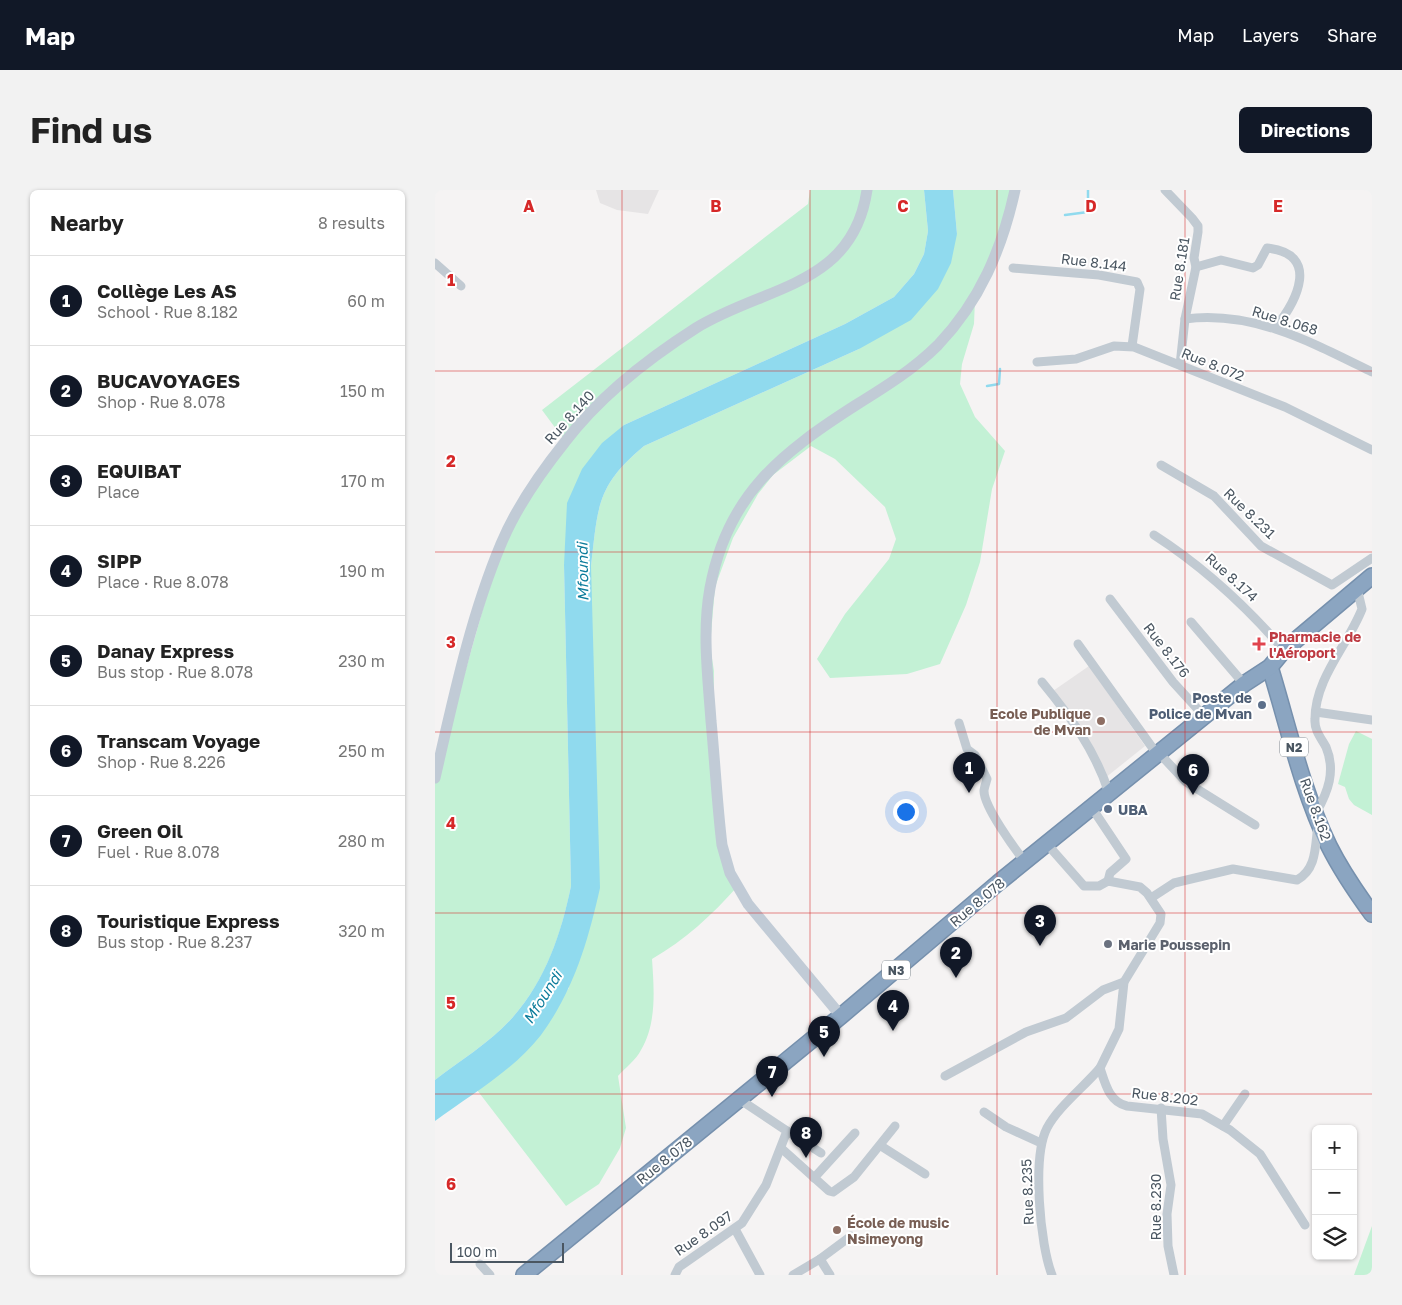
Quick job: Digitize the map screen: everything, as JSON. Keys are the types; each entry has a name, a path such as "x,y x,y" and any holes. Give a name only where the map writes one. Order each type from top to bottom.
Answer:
{"highway":[{"name":"N3","path":"1270,667 1284,650 1372,576"},
{"name":"Rue 8.078","path":"524,1275 841,1016 1109,793 1244,684 1270,667"},
{"name":"Rue 8.162","path":"1270,667 1317,817 1344,874 1370,908"}],"main road":[{"name":"Rue 8.140","path":"435,778 481,598 502,542 533,487 565,441 614,391 671,345 730,310 793,284 826,266 843,249 854,232 864,208 867,190"},
{"path":"841,1016 748,904 731,873 722,846 706,654 706,620 711,587 719,555 734,521 753,489 769,469 819,429 906,373 937,346 961,319 975,299 996,256 1008,221 1015,190"}],"street":[{"name":"Rue 8.181","path":"1165,190 1198,226 1196,267 1192,277 1185,319 1180,365"},
{"path":"1196,267 1221,260 1253,268 1258,265 1267,248 1291,257 1301,270 1301,279 1283,318 1275,328"},
{"path":"435,263 461,286"},
{"name":"Rue 8.144","path":"1013,268 1099,275 1137,282 1140,289 1132,346"},
{"name":"Rue 8.068","path":"1185,319 1207,316 1275,328 1316,343 1372,372"},
{"name":"Rue 8.072","path":"1037,362 1076,359 1107,347 1132,346 1285,407 1372,450"},
{"name":"Rue 8.231","path":"1161,465 1213,496 1261,546 1332,585 1353,591"},
{"name":"Rue 8.174","path":"1153,535 1185,555 1233,595 1284,650"},
{"path":"1332,585 1372,558"},
{"path":"1151,898 1174,883 1227,869 1243,869 1297,880 1304,876 1312,865 1317,817 1328,790 1331,768 1326,748 1316,726 1316,712 1327,676 1362,609 1353,591"},
{"name":"Rue 8.176","path":"1110,598 1173,682 1204,716"},
{"path":"1191,622 1244,684"},
{"path":"1078,644 1158,754 1186,782 1255,825"},
{"path":"1042,682 1075,724 1089,746 1109,793"},
{"path":"1316,712 1372,720"},
{"path":"959,723 967,749 975,755 987,779 984,791 990,808 1012,845 1025,862"},
{"path":"1092,808 1126,859 1110,873 1108,881"},
{"path":"1047,844 1084,886 1099,886 1108,881 1140,887 1151,898 1161,914 1160,923 1125,982 1119,1029 1099,1068"},
{"path":"945,1076 1026,1032 1066,1018 1103,990 1125,982"},
{"name":"Rue 8.202","path":"1099,1068 1107,1088 1119,1104 1202,1114 1223,1126 1260,1154 1305,1226"},
{"name":"Rue 8.235","path":"1052,1275 1041,1219 1038,1168 1041,1143 1055,1116 1099,1068"},
{"path":"1223,1126 1245,1094"},
{"path":"739,1100 821,1153"},
{"name":"Rue 8.230","path":"1161,1108 1163,1138 1171,1185 1167,1214 1169,1246 1175,1275"},
{"path":"984,1112 1006,1127 1041,1143"},
{"path":"781,1148 829,1191 836,1191 854,1177 881,1146 895,1126"},
{"name":"Rue 8.097","path":"675,1275 679,1267 742,1223 766,1185 787,1131"},
{"path":"815,1178 855,1133"},
{"path":"881,1146 925,1174"},
{"path":"735,1229 760,1275"},
{"path":"793,1275 820,1259 851,1236"},
{"path":"820,1259 830,1275"},
{"path":"480,1264 489,1275"}],"shaded area":[{"path":"596,190 659,190 648,214 617,210 600,203"},
{"name":"Ecole Publique de Mvan","path":"1089,666 1145,746 1105,778 1053,691"}],"green space":[{"path":"810,190 924,190 928,231 924,254 914,274 894,297 845,324 624,425 564,565 571,886 562,922 551,956 543,972 525,1002 513,1017 486,1043 435,1080 435,778 502,542 565,441 542,410 808,204"},
{"path":"953,190 1015,190 975,299 974,324 962,364 960,384 975,417 1005,451 992,489 980,562 966,605 940,664 907,674 830,678 817,659 845,614 889,559 896,539 885,507 835,459 811,446 773,475 758,494 733,538 715,587 710,646 714,671 713,747 717,810 737,887 718,907 676,944 652,959 653,1006 650,1029 639,1054 618,1076 626,1128 620,1148 599,1184 566,1206 477,1090 510,1066 569,988 591,566 595,528 602,499 616,473 644,446 859,349 957,234"},
{"path":"1356,731 1372,739 1372,815 1354,805 1349,799 1345,787 1338,784 1349,744"},
{"path":"1372,1226 1372,1275 1354,1275"}],"water":[{"name":"Mfoundi","path":"924,190 953,190 957,234 951,263 938,289 911,320 859,349 644,446 616,473 608,486 598,513 591,566 600,888 585,946 571,983 553,1018 530,1048 505,1071 435,1121 435,1080 495,1035 525,1002 551,955 567,904 571,886 564,565 567,503 582,469 602,443 624,425 845,324 894,297 914,274 924,254 928,231"}],"waterway":[{"path":"1065,215 1088,212 1088,190"},
{"path":"987,386 999,384 1000,369"}],"place":[{"name":"Pharmacie de l'Aéroport","path":"1259,644"},
{"name":"Poste de Police de Mvan","path":"1262,705"},
{"name":"Ecole Publique de Mvan","path":"1101,721"},
{"name":"Collège Les AS","path":"969,793"},
{"name":"Transcam Voyage","path":"1193,795"},
{"name":"UBA","path":"1108,809"},
{"name":"Marie Poussepin","path":"1108,944"},
{"name":"EQUIBAT","path":"1040,946"},
{"name":"BUCAVOYAGES","path":"956,978"},
{"name":"SIPP","path":"893,1031"},
{"name":"Danay Express","path":"824,1057"},
{"name":"Green Oil","path":"772,1097"},
{"name":"Touristique Express","path":"806,1158"},
{"name":"École de music Nsimeyong","path":"837,1230"}]}
